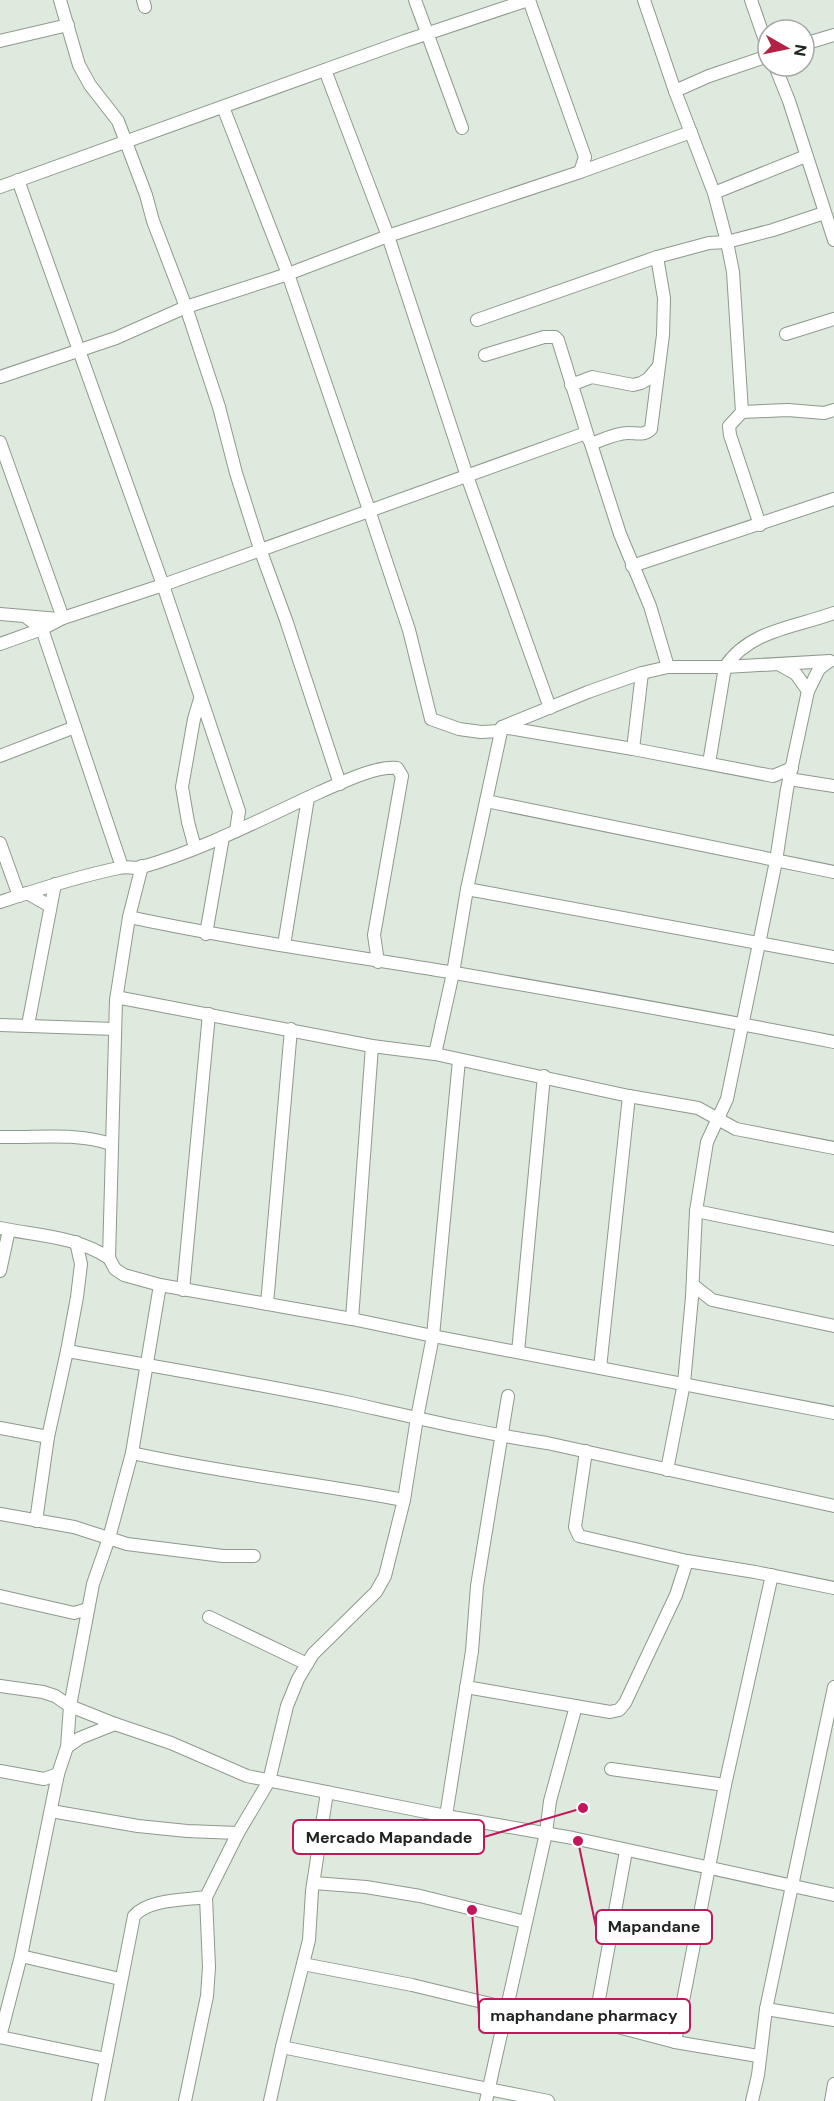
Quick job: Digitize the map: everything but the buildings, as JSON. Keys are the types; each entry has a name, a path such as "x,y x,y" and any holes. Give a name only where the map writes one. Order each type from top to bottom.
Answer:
{"street":[{"path":"60,0 79,65 90,85 118,121 146,195 153,221 186,307 219,407 236,473 260,549 340,784"},
{"path":"415,0 462,128"},
{"path":"0,187 428,33 529,0 585,157 580,172"},
{"path":"644,0 675,91 714,193 727,243 733,272 742,412"},
{"path":"751,0 757,18"},
{"path":"0,41 68,25"},
{"path":"816,40 834,35"},
{"path":"675,91 756,60"},
{"path":"325,70 388,237 467,476 550,708"},
{"path":"780,78 834,240"},
{"path":"223,107 288,274 369,510 409,630 430,719 459,729 481,732 501,729 642,673 668,668 831,661"},
{"path":"0,377 116,338 186,307 288,274 691,132"},
{"path":"714,193 806,156"},
{"path":"585,157 599,165"},
{"path":"18,180 163,585 239,811 236,831"},
{"path":"477,320 657,257 709,243 727,243 824,213"},
{"path":"709,243 721,222"},
{"path":"0,644 62,619 467,476 589,439 648,432 651,429 663,335 664,298 657,257"},
{"path":"786,334 834,319"},
{"path":"485,356 544,337 555,337 558,340 620,534 650,606 668,668"},
{"path":"571,385 592,377 633,385 648,379 658,366"},
{"path":"760,525 729,426 742,412 788,410 824,413 834,410"},
{"path":"0,442 62,619"},
{"path":"632,566 834,499"},
{"path":"709,763 725,667 738,650 751,641 773,632 834,613"},
{"path":"0,614 62,619"},
{"path":"26,617 42,629 122,867"},
{"path":"667,1470 684,1383 691,1314 696,1211 707,1142 727,1099 744,1024 776,861 789,779 808,691 819,669 831,661"},
{"path":"780,664 796,674 808,691"},
{"path":"633,748 642,673"},
{"path":"195,849 182,787 194,719 200,699"},
{"path":"0,756 75,727"},
{"path":"501,729 633,748 834,786"},
{"path":"435,1054 501,729"},
{"path":"0,902 55,884 122,867 142,866 195,849 340,784 386,767 398,768 401,771 400,786 374,935 378,962"},
{"path":"772,776 789,779"},
{"path":"284,945 308,798"},
{"path":"486,801 834,872"},
{"path":"239,811 256,821"},
{"path":"206,934 224,837"},
{"path":"0,843 23,895 51,906"},
{"path":"109,1258 116,1000 129,917 142,866"},
{"path":"28,1025 55,884"},
{"path":"467,889 834,957"},
{"path":"129,917 206,934 453,973 834,1042"},
{"path":"359,958 374,935"},
{"path":"116,1000 121,998 372,1046 435,1054 544,1076 629,1096 698,1108 736,1129 834,1148"},
{"path":"183,1290 209,1014"},
{"path":"0,1025 115,1029"},
{"path":"267,1304 291,1029"},
{"path":"352,1318 372,1046"},
{"path":"185,2101 207,1996 209,1967 206,1898 238,1833 269,1781 287,1706 307,1664 313,1654 376,1592 385,1576 405,1500 417,1418 433,1336 459,1060"},
{"path":"518,1352 544,1076"},
{"path":"600,1368 629,1096"},
{"path":"0,1137 74,1136 111,1144"},
{"path":"696,1211 834,1239"},
{"path":"0,1271 5,1229 92,1247 109,1258 115,1269 123,1275 160,1285 352,1318 433,1336 834,1413"},
{"path":"36,1521 48,1437 67,1351 81,1270 76,1242"},
{"path":"106,2059 0,2037 21,1956 58,1774 67,1747 70,1706 93,1584 103,1560 132,1453 160,1285"},
{"path":"693,1285 712,1300 834,1326"},
{"path":"691,1314 712,1300"},
{"path":"67,1351 345,1402 500,1436 586,1451 834,1506"},
{"path":"446,1816 472,1652 477,1586 508,1396"},
{"path":"0,1428 48,1437"},
{"path":"586,1451 575,1527 579,1536 687,1561 834,1588"},
{"path":"132,1453 188,1466 332,1486 405,1500"},
{"path":"0,1514 74,1527 127,1544 208,1555 254,1556"},
{"path":"95,1533 103,1560"},
{"path":"466,1687 615,1712 623,1707 676,1595 687,1561"},
{"path":"675,2042 725,1785 772,1575"},
{"path":"0,1596 74,1613 88,1609"},
{"path":"74,1613 86,1624"},
{"path":"209,1617 307,1664"},
{"path":"0,1686 55,1696 70,1706 171,1743 248,1776 446,1816 546,1833 834,1895"},
{"path":"752,2101 758,2075 765,2009 834,1687"},
{"path":"486,2101 546,1833 550,1801 576,1706"},
{"path":"67,1747 80,1738 115,1724"},
{"path":"611,1769 725,1785"},
{"path":"0,1771 44,1779 58,1774"},
{"path":"44,1779 54,1795"},
{"path":"270,2101 309,1940 314,1883 327,1792"},
{"path":"51,1811 138,1826 238,1833"},
{"path":"595,2021 626,1851"},
{"path":"314,1883 366,1887 420,1896 525,1922"},
{"path":"98,2101 120,1979 132,1923 137,1912 171,1901 206,1898"},
{"path":"21,1956 120,1979"},
{"path":"303,1964 412,1984 507,2008 595,2021 675,2042 759,2056"},
{"path":"765,2009 834,2020"},
{"path":"282,2047 548,2101"},
{"path":"831,2101 834,2084"}],"place":[{"name":"Mercado Mapandade","path":"583,1808"},
{"name":"Mapandane","path":"578,1841"},
{"name":"maphandane pharmacy","path":"472,1910"}]}
